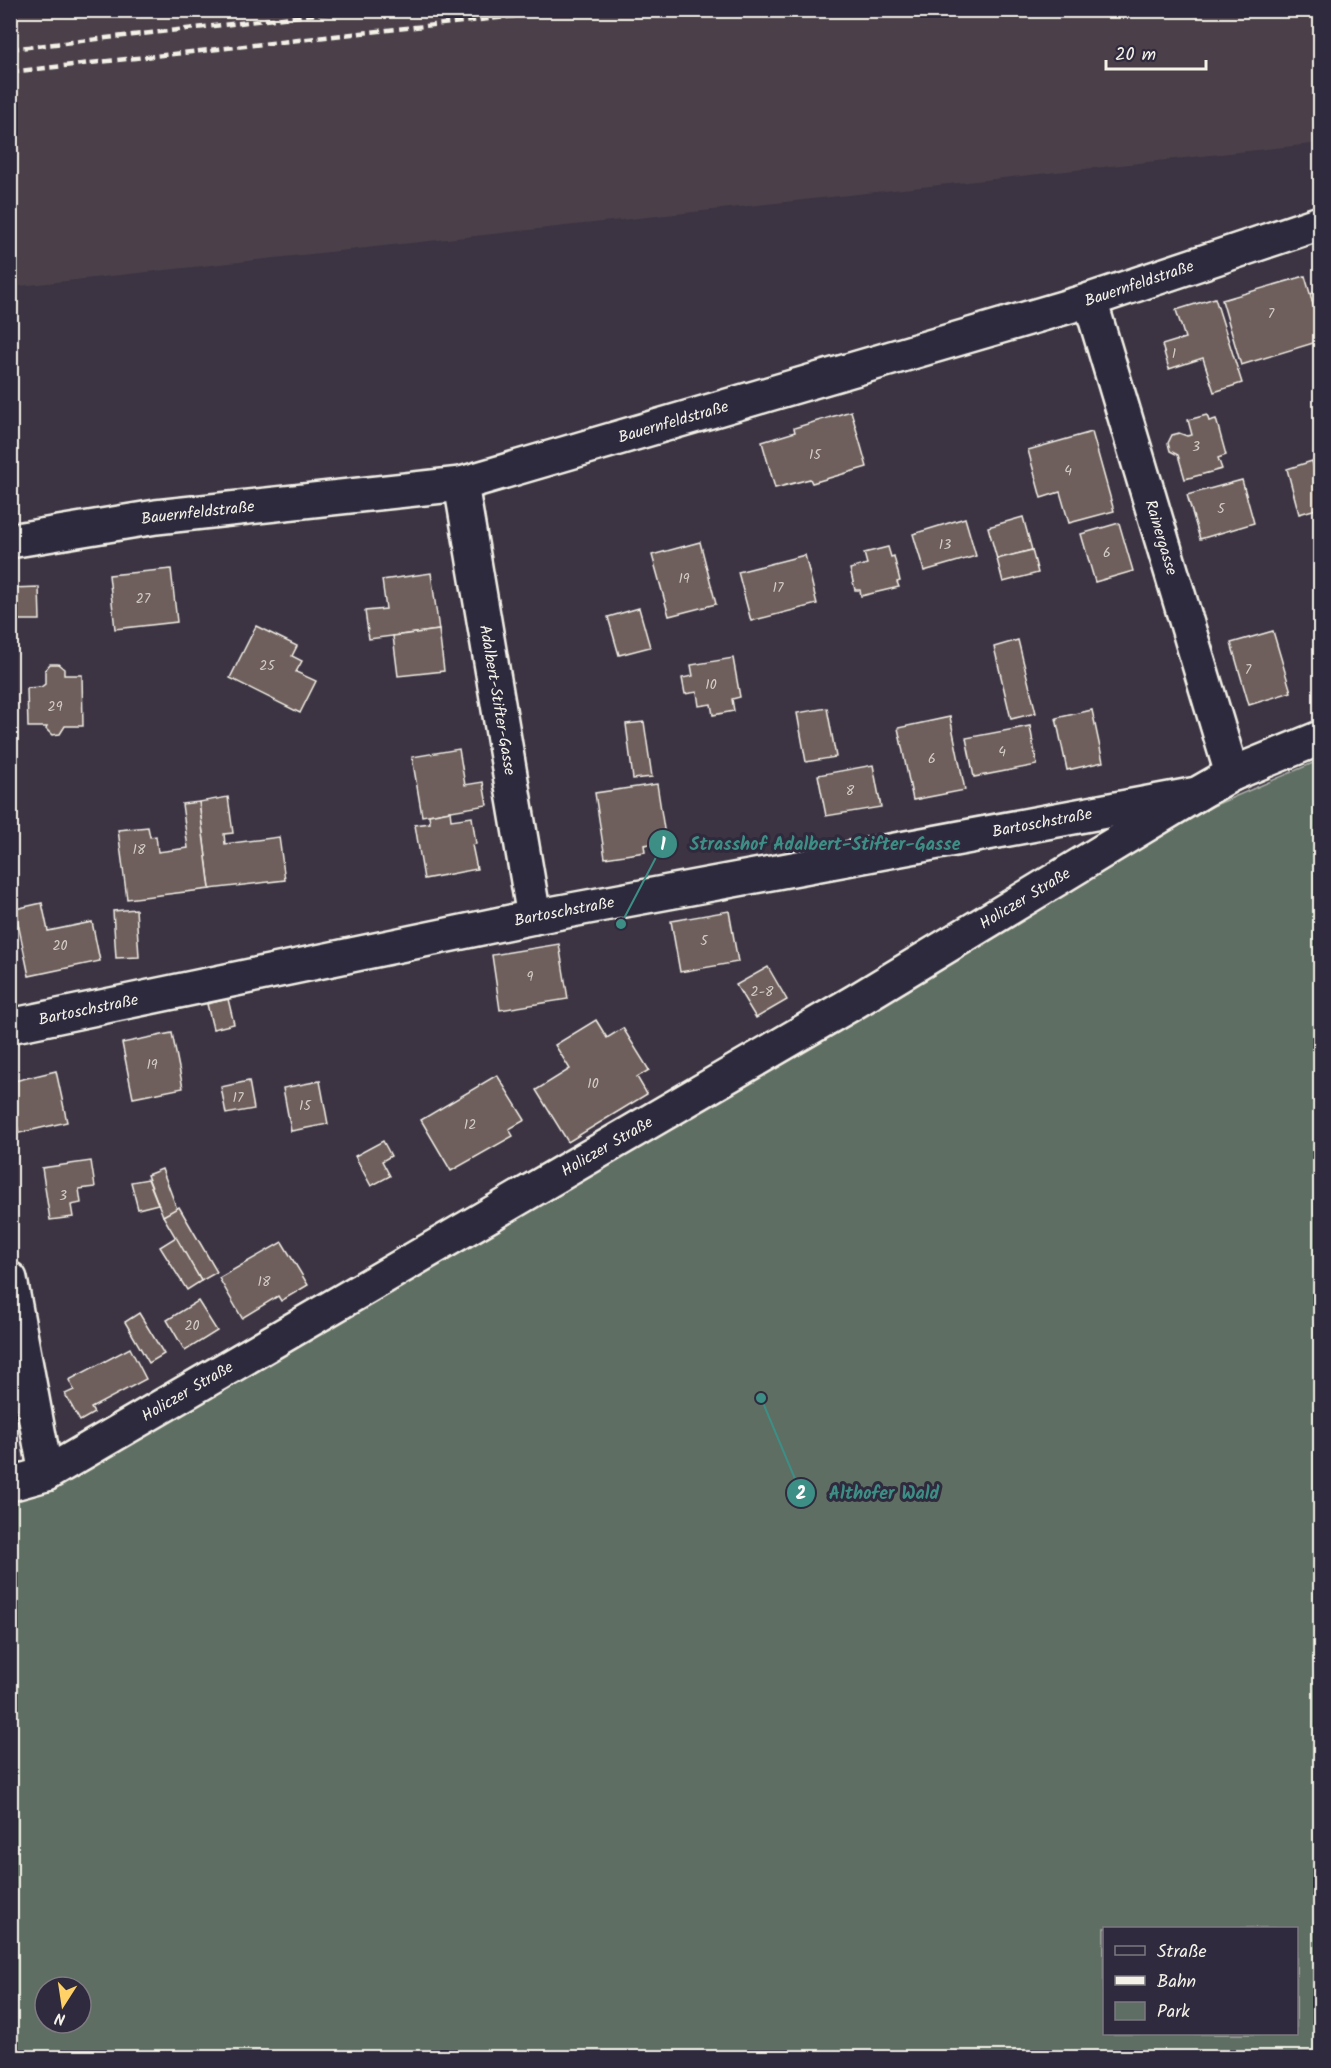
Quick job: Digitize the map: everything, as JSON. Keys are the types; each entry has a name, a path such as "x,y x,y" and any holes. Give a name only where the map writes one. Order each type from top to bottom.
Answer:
{"street":[{"name":"Bauernfeldstraße","path":"10,541 156,517 461,484 1090,300 1320,223"},
{"name":"Rainergasse","path":"1090,300 1232,774"},
{"name":"Adalbert-Stifter-Gasse","path":"461,484 534,917"},
{"name":"Bartoschstraße","path":"10,1026 534,917 1197,794 1232,774 1320,738"},
{"name":"Holiczer Straße","path":"10,1484 46,1474 856,1001 1197,794"},
{"path":"10,1279 46,1474"}],"shaded area":[{"path":"10,11 1320,11 1320,143 11,287"}],"green space":[{"path":"1320,760 1320,2057 11,2058 11,1496 864,1010 1213,806"}],"building":[{"path":"1305,276 1320,328 1320,341 1241,365 1222,300"},
{"path":"1320,291 1320,328 1310,294"},
{"path":"1215,298 1242,383 1214,392 1203,358 1169,369 1162,345 1185,338 1176,310"},
{"path":"851,411 867,467 812,483 810,479 775,488 762,442 795,432 794,428"},
{"path":"1207,415 1209,421 1216,419 1226,455 1218,458 1222,469 1185,479 1178,455 1170,451 1168,443 1172,435 1179,433 1192,435 1188,420"},
{"path":"1092,432 1114,511 1069,523 1060,492 1041,498 1028,450"},
{"path":"1312,461 1320,492 1320,508 1299,514 1287,469"},
{"path":"1242,480 1254,523 1200,539 1187,495"},
{"path":"1023,517 1032,550 997,559 988,527"},
{"path":"965,518 976,556 924,571 913,534"},
{"path":"1119,523 1133,571 1095,582 1081,534"},
{"path":"700,542 716,604 669,616 652,555"},
{"path":"888,547 891,557 894,556 900,581 897,582 899,587 861,596 860,590 855,590 850,569 867,564 864,553"},
{"path":"1032,550 1038,573 1003,582 997,559"},
{"path":"1320,554 1320,569 1316,556"},
{"path":"805,555 817,604 751,621 738,572"},
{"path":"171,569 177,622 115,629 109,575"},
{"path":"431,573 439,630 369,639 365,611 386,609 382,580"},
{"path":"39,587 40,620 10,620 10,588"},
{"path":"639,608 650,647 619,655 608,617"},
{"path":"256,626 297,646 292,656 302,661 296,672 316,681 300,713 230,678"},
{"path":"439,630 444,671 398,676 393,636"},
{"path":"1273,631 1291,692 1249,705 1231,643"},
{"path":"1018,640 1036,713 1011,719 994,647"},
{"path":"733,658 740,697 732,699 734,711 713,715 711,704 699,706 697,692 685,694 682,678 693,676 691,665"},
{"path":"50,664 58,664 64,669 64,675 82,675 83,726 65,726 60,734 52,735 46,729 47,727 28,727 27,688 41,687 45,684 45,670"},
{"path":"827,708 836,757 806,762 797,713"},
{"path":"1092,710 1103,762 1067,770 1056,718"},
{"path":"950,717 965,790 913,800 898,728"},
{"path":"644,722 652,777 633,779 626,724"},
{"path":"1030,726 1037,765 974,777 966,738"},
{"path":"459,749 465,785 483,782 487,805 422,816 412,757"},
{"path":"873,765 881,807 826,816 818,775"},
{"path":"657,784 666,842 644,845 645,852 605,858 595,793"},
{"path":"228,797 233,833 224,834 225,844 279,837 285,880 210,889 199,802"},
{"path":"199,802 210,889 127,899 118,830 148,827 150,837 156,836 158,852 188,848 182,804"},
{"path":"450,811 451,820 472,817 476,844 472,845 477,869 424,879 415,825 430,823 429,815"},
{"path":"42,903 48,931 92,922 100,961 29,976 15,909"},
{"path":"136,909 139,957 116,958 113,911"},
{"path":"729,911 738,962 680,972 671,921"},
{"path":"559,944 568,999 500,1010 492,955"},
{"path":"768,967 787,1000 756,1018 736,985"},
{"path":"228,999 234,1024 213,1029 207,1004"},
{"path":"596,1020 607,1038 623,1028 649,1070 637,1077 647,1094 568,1142 536,1090 570,1069 555,1045"},
{"path":"172,1033 183,1088 133,1098 122,1043"},
{"path":"56,1071 67,1122 19,1133 10,1096 10,1082"},
{"path":"497,1075 525,1120 509,1129 513,1136 451,1171 421,1120"},
{"path":"249,1081 254,1109 226,1114 221,1087"},
{"path":"320,1081 328,1124 291,1131 283,1088"},
{"path":"383,1141 391,1156 382,1161 390,1176 371,1186 355,1156"},
{"path":"91,1161 95,1187 79,1189 81,1203 71,1205 73,1217 50,1220 42,1168"},
{"path":"162,1169 177,1209 163,1216 147,1175"},
{"path":"148,1179 158,1204 138,1209 131,1182"},
{"path":"179,1207 217,1272 201,1281 163,1216"},
{"path":"176,1237 201,1281 187,1290 160,1247"},
{"path":"282,1242 308,1285 281,1301 278,1296 242,1318 219,1278"},
{"path":"198,1301 217,1331 185,1351 167,1320"},
{"path":"139,1313 164,1354 149,1363 125,1322"},
{"path":"130,1348 146,1379 91,1408 94,1413 80,1421 65,1394 74,1390 69,1380"}],"railway":[{"path":"10,49 354,10"},
{"path":"10,72 569,10"}],"place":[{"name":"Strasshof Adalbert-Stifter-Gasse","path":"621,924"},
{"name":"Althofer Wald","path":"761,1398"}]}
